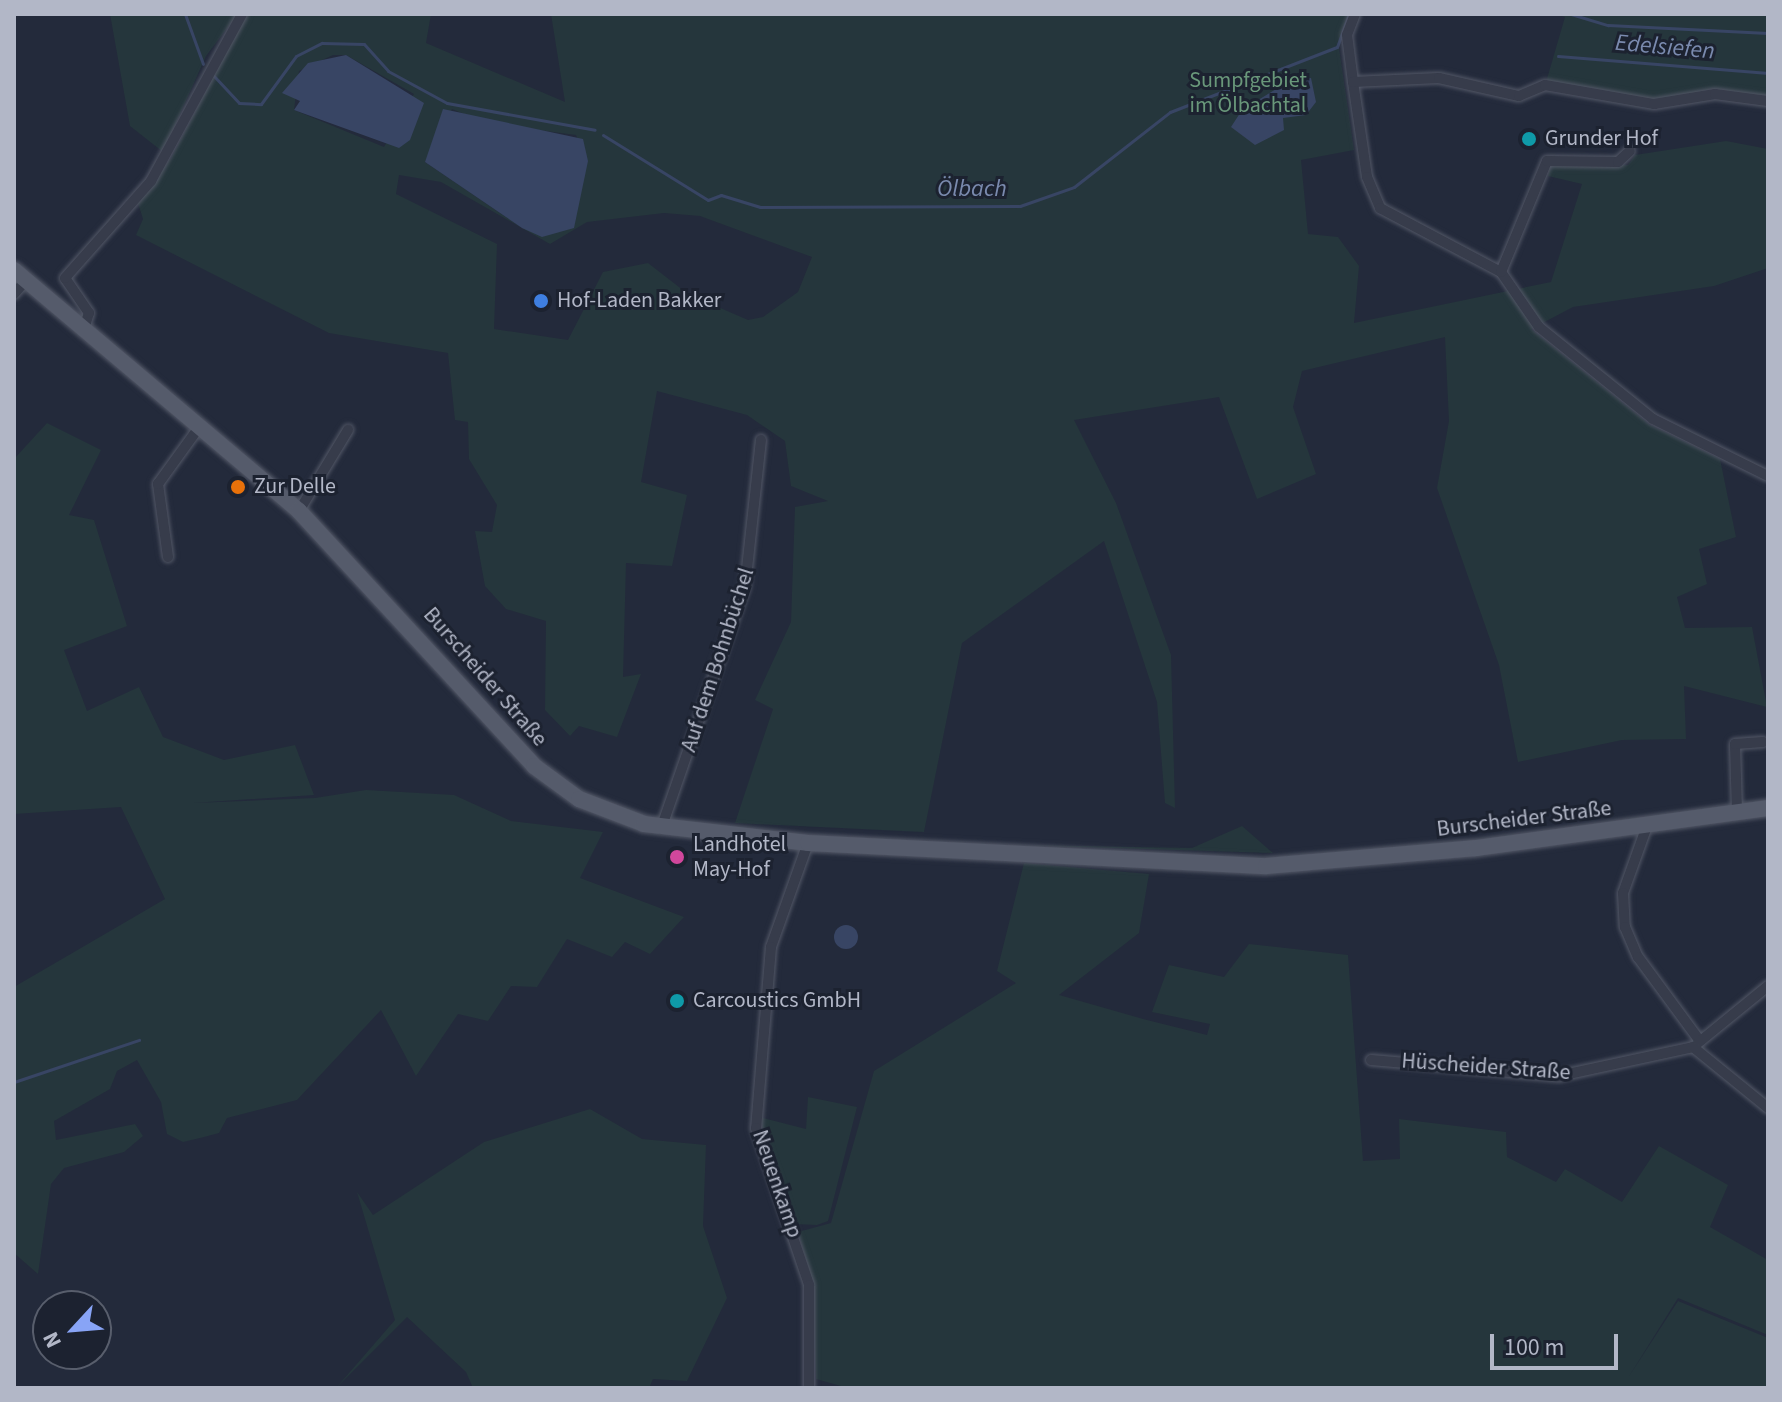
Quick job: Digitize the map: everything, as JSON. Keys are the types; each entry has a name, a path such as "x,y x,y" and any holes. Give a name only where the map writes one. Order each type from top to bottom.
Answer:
{"main road":[{"name":"Burscheider Straße","path":"20,275 299,511 534,766 579,799 661,829 808,843 1285,865 1647,826 1768,808"}],"street":[{"path":"84,329 89,313 65,278 151,181 242,14"},
{"path":"1355,14 1347,35 1353,82 1367,177 1380,208 1501,272 1533,322 1591,373 1653,419 1768,476"},
{"path":"1353,82 1439,78 1519,96 1535,85 1654,104 1715,94 1768,101"},
{"path":"1501,272 1547,161 1618,162 1630,151"},
{"path":"14,294 20,275"},
{"path":"168,557 158,484 200,426"},
{"path":"299,511 348,430"},
{"name":"Auf dem Bohnbüchel","path":"661,829 745,587 761,440"},
{"path":"1737,812 1735,744 1763,742"},
{"path":"1647,826 1623,893 1625,927 1638,957 1697,1044 1768,1108"},
{"name":"Neuenkamp","path":"808,843 771,947 756,1112 809,1285 809,1388"},
{"path":"1697,1044 1768,986"},
{"name":"Hüscheider Straße","path":"1371,1060 1559,1076 1697,1044"}],"green space":[{"path":"110,14 238,14 206,56 163,152 130,126"},
{"name":"Sumpfgebiet im Ölbachtal","path":"246,14 431,14 426,43 565,102 551,14 1349,14 1339,48 1354,150 1301,160 1308,234 1338,237 1359,266 1354,323 1551,282 1582,184 1548,176 1550,165 1628,165 1635,155 1726,141 1768,149 1768,268 1714,286 1573,307 1531,329 1650,425 1720,459 1736,537 1699,549 1707,584 1677,597 1685,628 1752,627 1767,707 1684,686 1686,739 1622,740 1518,762 1499,665 1437,488 1449,421 1445,337 1302,371 1293,407 1316,474 1257,499 1219,397 1074,420 1116,503 1171,655 1175,808 1165,803 1157,702 1104,541 962,643 924,832 735,823 773,709 755,700 791,622 795,507 828,501 791,486 785,441 747,415 657,391 641,482 687,495 672,566 626,563 623,677 641,674 617,737 579,726 570,736 545,710 546,621 506,609 485,586 475,531 492,532 497,505 469,459 468,422 455,420 448,353 329,333 136,235 143,219 138,203 171,158","holes":["333,55 346,55 414,94 384,147 294,110 299,71","452,109 486,123 576,135 588,161 522,228 425,162","399,175 441,182 550,244 587,222 664,213 700,216 812,257 798,292 763,317 748,320 688,294 648,263 603,272 568,340 494,329 497,244 396,194"]},
{"path":"1555,14 1768,14 1768,104 1718,97 1662,107 1544,89 1565,17"},
{"path":"47,423 101,450 69,515 94,520 127,626 64,650 87,711 139,687 163,737 224,760 295,745 314,795 193,803 315,798 366,790 454,795 511,821 603,832 580,878 684,917 650,954 625,942 612,957 567,939 537,987 511,986 488,1021 458,1014 416,1076 381,1010 297,1100 227,1118 219,1133 183,1142 167,1134 161,1102 137,1060 117,1071 110,1089 54,1121 56,1140 135,1124 143,1136 124,1152 64,1168 51,1184 38,1274 14,1253 14,987 165,899 121,807 14,814 14,459"},
{"path":"1242,826 1273,853 1013,845 1192,848"},
{"path":"1024,863 1149,874 1139,933 1059,995 1143,1019 1207,1035 1210,1024 1152,1012 1169,965 1224,977 1249,944 1348,955 1363,1161 1400,1159 1399,1119 1506,1132 1507,1157 1556,1182 1565,1169 1622,1202 1659,1146 1728,1185 1710,1227 1768,1260 1768,1335 1678,1298 1628,1378 1678,1301 1768,1338 1768,1388 848,1388 816,1379 811,1276 798,1232 831,1223 874,1071 1016,983 997,971"},
{"path":"808,1097 857,1107 828,1221 817,1225 796,1224 759,1117 806,1129"},
{"path":"590,1109 642,1139 706,1145 703,1226 727,1298 687,1381 653,1379 649,1388 473,1388 466,1372 407,1317 336,1388 395,1320 357,1192 373,1215 484,1142"}],"water":[{"path":"346,55 424,103 410,140 399,148 294,110 300,101 282,93 308,63"},
{"path":"1311,78 1316,102 1306,115 1283,118 1284,130 1255,145 1231,127 1242,110 1289,81"},
{"path":"443,109 583,139 588,161 574,228 542,237 522,228 425,162"},
{"path":"846,925 855,928 858,937 855,946 846,949 837,946 834,937 837,928"}],"waterway":[{"name":"Ölbach","path":"185,14 203,64"},
{"name":"Ölbach","path":"603,135 708,200 721,195 760,207 1020,206 1074,187 1170,112 1337,47 1349,14"},
{"name":"Ölbach","path":"1571,14 1608,25 1768,33"},
{"name":"Ölbach","path":"213,75 239,103 261,104 296,56 322,43 364,44 388,71 447,103 595,130"},
{"name":"Edelsiefen","path":"1558,56 1768,73"},
{"path":"14,1082 139,1040"}],"place":[{"name":"Grunder Hof","path":"1529,139"},
{"name":"Hof-Laden Bakker","path":"541,301"},
{"name":"Zur Delle","path":"238,487"},
{"name":"Landhotel May-Hof","path":"677,857"},
{"name":"Carcoustics GmbH","path":"677,1001"}]}
